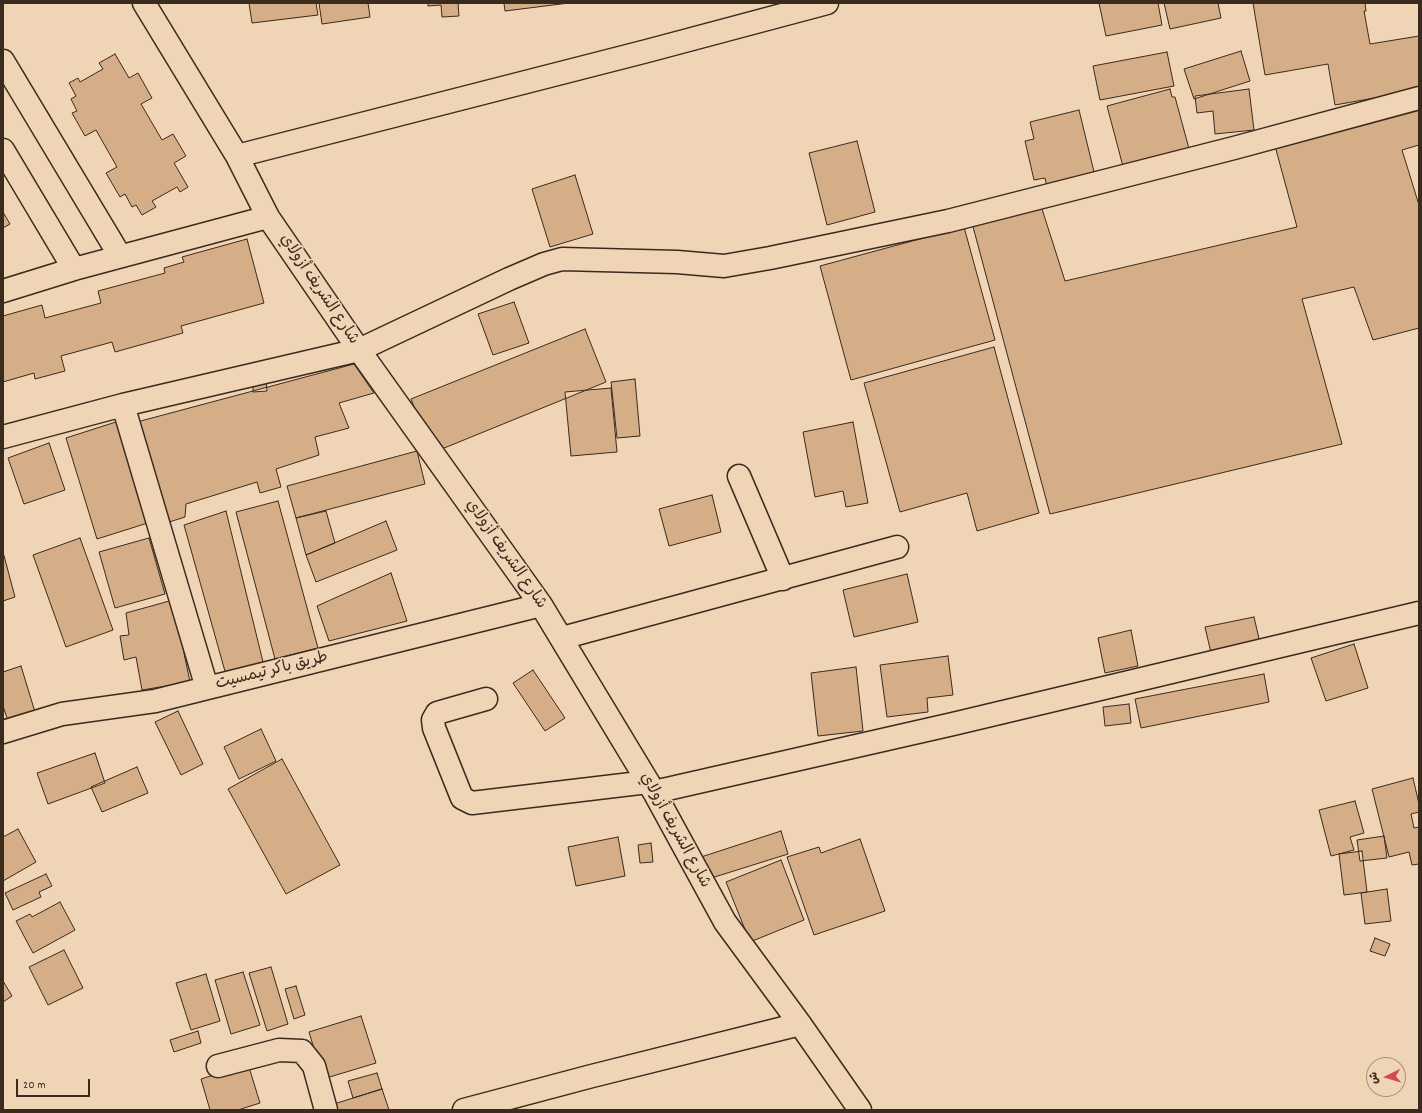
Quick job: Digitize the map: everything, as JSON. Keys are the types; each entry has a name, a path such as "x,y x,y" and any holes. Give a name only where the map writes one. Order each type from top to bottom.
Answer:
{"street":[{"name":"شارع الشريف أزولاي","path":"144,3 237,156 268,217 359,350 541,605 651,787 725,922 800,1024 860,1110"},
{"path":"237,156 647,51 827,3"},
{"path":"3,61 120,256"},
{"path":"3,437 123,405 359,350 544,264 562,259 677,262 724,266 770,258 956,220 1234,148 1419,98"},
{"path":"3,150 74,269"},
{"path":"3,291 120,256 268,217"},
{"path":"123,405 207,688"},
{"path":"739,476 783,579"},
{"path":"562,638 897,547"},
{"name":"طريق باكر تيمسيت","path":"3,732 62,714 155,701 541,605"},
{"path":"486,699 437,713 433,720 434,728 462,798 472,803 651,787 953,724 1419,613"},
{"path":"464,1110 599,1074 800,1024"},
{"path":"218,1066 279,1050 302,1051 314,1066 326,1110"}],"building":[{"path":"249,3 316,3 318,15 252,23"},
{"path":"319,3 368,3 370,17 322,24"},
{"path":"428,3 458,3 459,16 442,17 441,5 428,6"},
{"path":"504,3 569,3 505,11"},
{"path":"1099,3 1158,3 1162,25 1106,36"},
{"path":"1164,3 1218,3 1221,18 1170,29"},
{"path":"1253,3 1365,3 1366,11 1364,11 1370,44 1419,36 1419,90 1335,105 1328,64 1265,75"},
{"path":"1241,51 1250,81 1194,99 1184,69"},
{"path":"1167,52 1174,86 1100,100 1093,66"},
{"path":"115,54 129,78 138,73 152,98 141,104 162,140 173,134 186,156 174,163 188,187 180,192 177,187 152,201 156,207 142,215 136,205 132,207 125,194 120,197 106,173 117,167 96,130 85,136 72,113 77,111 71,99 76,96 69,83 78,78 80,82 103,69 99,63"},
{"path":"1170,89 1172,97 1175,97 1191,156 1125,174 1107,106"},
{"path":"1249,89 1254,130 1215,134 1213,111 1197,113 1195,96"},
{"path":"1419,106 1419,145 1402,150 1419,205 1419,328 1373,340 1354,287 1302,299 1342,444 1050,514 972,223 1042,209 1065,281 1297,227 1275,146"},
{"path":"1079,110 1096,180 1048,192 1045,178 1034,180 1025,141 1034,139 1030,122"},
{"path":"857,141 875,212 827,225 809,153"},
{"path":"575,175 593,234 550,247 532,189"},
{"path":"3,212 10,224 3,228"},
{"path":"964,227 995,340 851,380 820,266"},
{"path":"247,239 264,303 181,326 183,333 115,352 112,342 61,356 65,371 35,379 34,373 3,382 3,316 42,305 45,318 101,303 98,291 165,273 164,268 184,262 182,257"},
{"path":"514,302 529,343 493,355 478,314"},
{"path":"585,329 606,382 432,453 411,399"},
{"path":"994,347 1039,513 977,531 967,493 900,512 864,383"},
{"path":"354,364 374,393 339,403 349,428 315,437 319,455 276,469 281,487 260,493 257,482 186,504 185,517 166,523 137,422"},
{"path":"635,379 640,436 617,438 611,382"},
{"path":"266,381 267,391 253,392 253,382"},
{"path":"611,388 617,452 571,456 565,392"},
{"path":"122,420 154,521 97,539 66,438"},
{"path":"853,422 868,503 846,507 843,491 815,497 803,432"},
{"path":"49,443 65,490 24,504 8,458"},
{"path":"417,451 425,484 296,518 287,486"},
{"path":"712,495 721,532 669,546 659,509"},
{"path":"278,501 318,648 275,659 236,512"},
{"path":"226,511 264,666 226,675 184,525"},
{"path":"326,511 335,543 306,555 296,518"},
{"path":"386,521 397,550 316,582 306,555"},
{"path":"80,538 113,630 66,647 33,555"},
{"path":"149,538 165,594 115,608 99,552"},
{"path":"3,552 15,597 3,601"},
{"path":"391,573 407,621 329,641 317,606"},
{"path":"907,574 918,622 854,637 843,590"},
{"path":"173,600 190,682 142,690 136,657 124,660 120,636 129,635 126,613"},
{"path":"1254,617 1260,643 1211,653 1205,627"},
{"path":"1131,630 1138,666 1105,673 1098,638"},
{"path":"1354,644 1368,688 1326,701 1311,658"},
{"path":"948,656 953,695 927,698 928,712 887,717 880,665"},
{"path":"21,666 35,712 8,721 3,706 3,672"},
{"path":"856,667 863,731 818,736 811,673"},
{"path":"533,670 565,718 545,731 513,683"},
{"path":"1264,674 1269,702 1141,728 1135,699"},
{"path":"1129,704 1131,723 1105,726 1103,707"},
{"path":"178,711 203,764 181,775 155,722"},
{"path":"261,729 276,761 239,779 224,747"},
{"path":"95,753 105,783 48,804 37,773"},
{"path":"282,759 340,865 286,894 228,789"},
{"path":"137,767 148,793 102,812 91,787"},
{"path":"1413,778 1419,804 1419,812 1411,814 1414,828 1419,827 1419,864 1412,865 1409,852 1389,857 1372,789"},
{"path":"1355,801 1364,833 1350,837 1354,850 1331,856 1319,810"},
{"path":"18,829 36,862 3,881 3,837"},
{"path":"781,831 788,854 705,880 698,858"},
{"path":"1384,836 1387,858 1360,861 1357,840"},
{"path":"618,837 625,876 576,886 568,847"},
{"path":"860,839 885,911 814,935 787,857 819,847 821,853"},
{"path":"651,843 653,862 640,863 638,845"},
{"path":"1362,851 1367,892 1344,895 1339,854"},
{"path":"781,860 804,920 750,942 726,882"},
{"path":"46,874 52,886 39,892 41,897 13,910 5,893"},
{"path":"1387,889 1391,921 1365,924 1361,893"},
{"path":"60,902 75,930 33,953 16,921 30,914 32,917"},
{"path":"1375,938 1390,944 1385,956 1370,951"},
{"path":"64,950 83,988 48,1005 29,967"},
{"path":"271,967 288,1024 267,1031 249,973"},
{"path":"243,972 260,1025 231,1034 215,980"},
{"path":"206,974 220,1021 191,1030 176,983"},
{"path":"3,981 12,996 3,1002"},
{"path":"296,986 305,1015 294,1019 285,989"},
{"path":"361,1016 376,1063 323,1079 309,1032"},
{"path":"198,1031 201,1043 174,1052 170,1040"},
{"path":"248,1064 260,1103 238,1110 210,1110 201,1079"},
{"path":"377,1073 382,1089 353,1098 348,1081"},
{"path":"382,1089 389,1110 336,1110 334,1104"}]}
